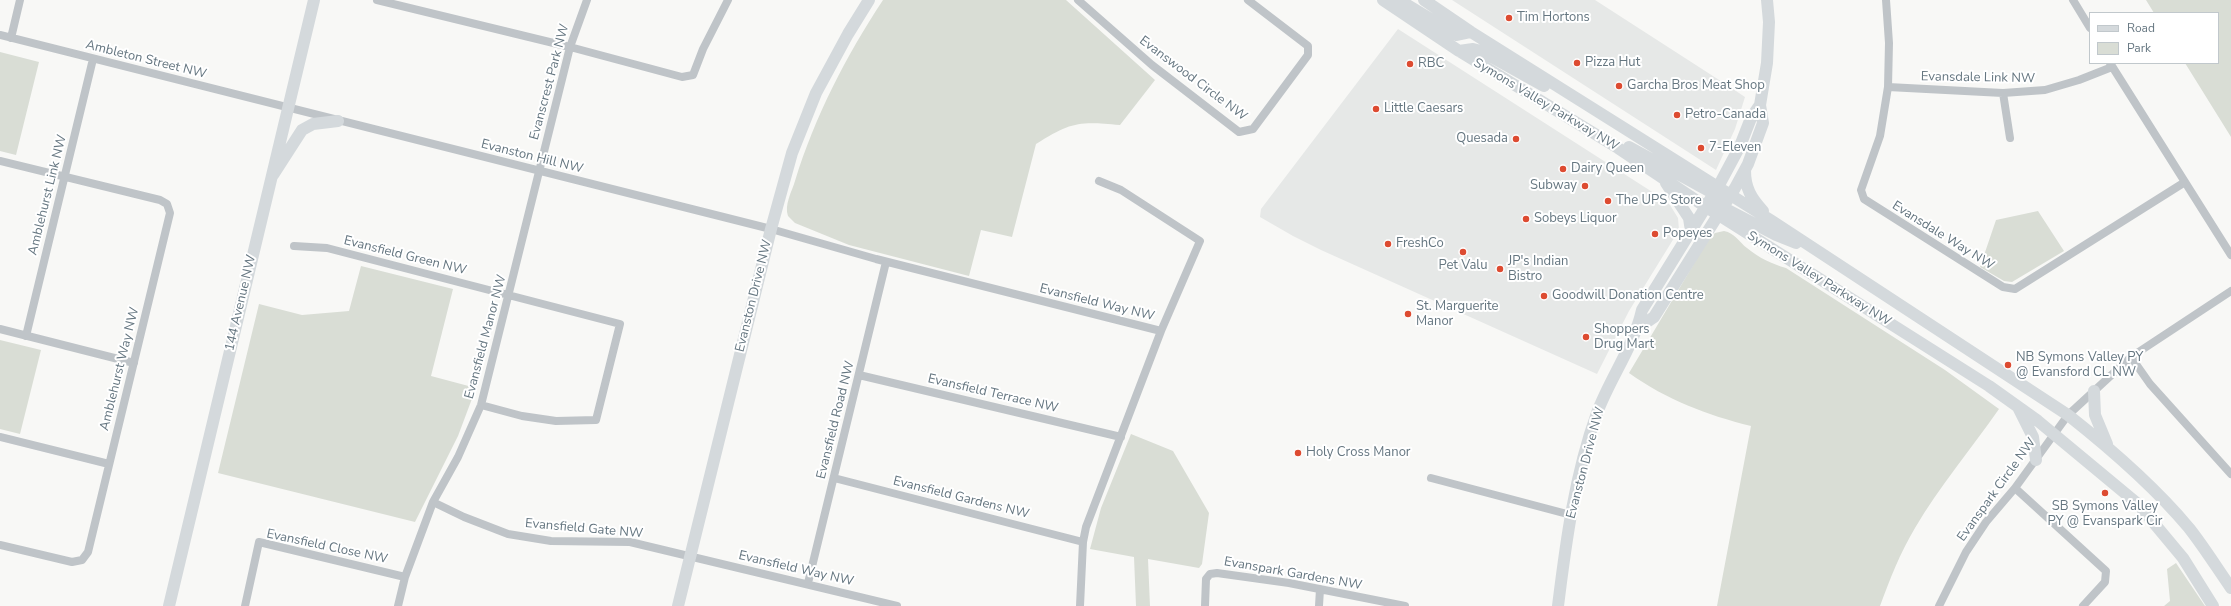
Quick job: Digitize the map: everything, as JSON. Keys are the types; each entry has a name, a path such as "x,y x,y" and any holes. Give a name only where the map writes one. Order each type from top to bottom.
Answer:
{"main road":[{"name":"144 Avenue NW","path":"169,606 269,181 314,0"},
{"name":"Evanston Drive NW","path":"678,606 771,229 792,153 816,93 848,34 869,0"},
{"name":"Symons Valley Parkway NW","path":"1383,0 1459,51 1618,148 1706,207 1720,211 1990,386 2054,433 2138,504 2183,558 2213,606"},
{"path":"1399,0 1457,35 1471,32"},
{"name":"Symons Valley Parkway NW","path":"1424,0 1471,32 1594,108 1716,191"},
{"path":"1760,105 1767,63 1769,22 1767,0"},
{"path":"1459,51 1473,49 1481,51 1565,97 1594,108"},
{"name":"Evanston Drive NW","path":"1638,328 1654,317 1731,195 1745,170 1763,124 1760,105"},
{"name":"Evanston Drive NW","path":"1558,606 1571,515 1598,411 1638,328 1642,310 1716,191 1740,146 1751,118 1760,105"},
{"path":"269,181 302,130 313,124 338,121"},
{"path":"1618,148 1628,147 1716,191 1720,197 1731,195"},
{"path":"1745,170 1747,190 1772,221"},
{"path":"1663,179 1687,215 1691,231"},
{"name":"Symons Valley Parkway NW","path":"1731,195 2068,415 2108,446 2189,528 2231,588"},
{"path":"1720,211 1812,249"},
{"path":"2094,391 2097,420 2108,446"},
{"path":"2017,406 2033,438 2036,460"}],"street":[{"path":"11,38 20,0"},
{"path":"377,0 682,76 693,75 703,49 728,0"},
{"name":"Evanscrest Park NW","path":"540,171 570,47 586,0"},
{"name":"Evanswood Circle NW","path":"1078,0 1152,65 1239,132 1253,129 1308,55 1308,46 1248,0"},
{"name":"Evansdale Way NW","path":"1886,0 1889,43 1888,88 1880,136 1861,190 1864,199 2009,289 2015,289 2184,182"},
{"path":"2073,0 2089,26"},
{"name":"Ambleton Street NW","path":"0,35 287,107"},
{"name":"Amblehurst Link NW","path":"26,336 93,59"},
{"path":"2111,65 2231,255"},
{"name":"Evansdale Link NW","path":"1888,88 2003,93 2045,90 2079,80 2111,65"},
{"path":"2003,93 2010,138"},
{"name":"Evanston Hill NW","path":"287,107 771,229"},
{"path":"0,161 65,177"},
{"name":"Evansfield Manor NW","path":"433,502 458,457 480,406 510,294 540,171"},
{"name":"Amblehurst Way NW","path":"0,545 66,562 82,560 88,552 170,219 170,209 160,200 65,177"},
{"path":"1099,181 1121,190 1200,241 1161,331"},
{"name":"Evansfield Way NW","path":"771,229 886,262 1161,331 1121,437 1093,505 1082,542 1080,606"},
{"name":"Evansfield Green NW","path":"294,246 328,248 510,294 620,324 596,420 556,421 522,416 480,406"},
{"name":"Evansfield Road NW","path":"808,584 886,262"},
{"name":"Evanspark Circle NW","path":"1939,606 1966,552 1986,522 2016,488 2068,415 2131,357 2231,291"},
{"path":"0,329 134,363"},
{"path":"2131,357 2150,384 2231,474"},
{"name":"Evansfield Terrace NW","path":"859,375 1121,437"},
{"path":"0,437 109,464"},
{"name":"Evansfield Gardens NW","path":"834,478 1082,542"},
{"path":"1430,478 1571,515"},
{"path":"2016,488 2106,571 2105,582 2083,606"},
{"path":"398,606 405,577 433,502"},
{"name":"Evansfield Gate NW","path":"433,502 464,517 508,534 551,541 630,542 690,556"},
{"name":"Evansfield Close NW","path":"245,606 259,542 405,577"},
{"name":"Evansfield Way NW","path":"690,556 897,606"},
{"name":"Evanspark Gardens NW","path":"1205,606 1206,580 1210,574 1217,573 1320,589 1405,606"},
{"path":"1319,606 1320,589"}],"shaded area":[{"path":"1452,0 1595,0 1745,97 1735,129 1716,170"},
{"path":"1398,29 1657,195 1670,205 1678,218 1679,230 1629,311 1597,374 1321,250 1260,217 1261,209"}],"green space":[{"path":"883,0 1066,0 1155,80 1120,125 1084,123 1075,125 1058,131 1036,144 1012,237 981,230 969,276 849,245 795,223 788,216 787,207 789,198 812,133 822,110 856,43"},
{"path":"2146,0 2231,0 2231,137 2186,64 2219,64 2219,12 2153,12"},
{"path":"0,52 39,62 16,155 0,151"},
{"path":"2038,211 2064,251 2012,282 2004,281 1980,267 1996,220"},
{"path":"1724,231 1734,236 1756,255 1771,263 1786,268 1945,370 1999,409 1924,513 1900,557 1880,606 1717,606 1751,426 1688,406 1643,383 1629,373 1708,240 1715,233"},
{"path":"361,266 453,289 431,376 476,388 458,436 415,522 218,473 259,304 302,315 349,311"},
{"path":"0,340 41,350 20,434 0,429"},
{"path":"1131,434 1173,451 1209,513 1202,564 1199,568 1148,559 1150,606 1136,606 1134,557 1090,549 1101,508"},
{"path":"2176,563 2205,606 2164,606 2170,601 2167,569"}],"place":[{"name":"Tim Hortons","path":"1509,18"},
{"name":"Pizza Hut","path":"1577,63"},
{"name":"RBC","path":"1410,64"},
{"name":"Garcha Bros Meat Shop","path":"1619,86"},
{"name":"Little Caesars","path":"1376,109"},
{"name":"Petro-Canada","path":"1677,115"},
{"name":"Quesada","path":"1516,139"},
{"name":"7-Eleven","path":"1701,148"},
{"name":"Dairy Queen","path":"1563,169"},
{"name":"Subway","path":"1585,186"},
{"name":"The UPS Store","path":"1608,201"},
{"name":"Sobeys Liquor","path":"1526,219"},
{"name":"Popeyes","path":"1655,234"},
{"name":"FreshCo","path":"1388,244"},
{"name":"Pet Valu","path":"1463,252"},
{"name":"JP's Indian Bistro","path":"1500,269"},
{"name":"Goodwill Donation Centre","path":"1544,296"},
{"name":"St. Marguerite Manor","path":"1408,314"},
{"name":"Shoppers Drug Mart","path":"1586,337"},
{"name":"NB Symons Valley PY @ Evansford CL NW","path":"2008,365"},
{"name":"Holy Cross Manor","path":"1298,453"},
{"name":"SB Symons Valley PY @ Evanspark Cir","path":"2105,493"}]}
